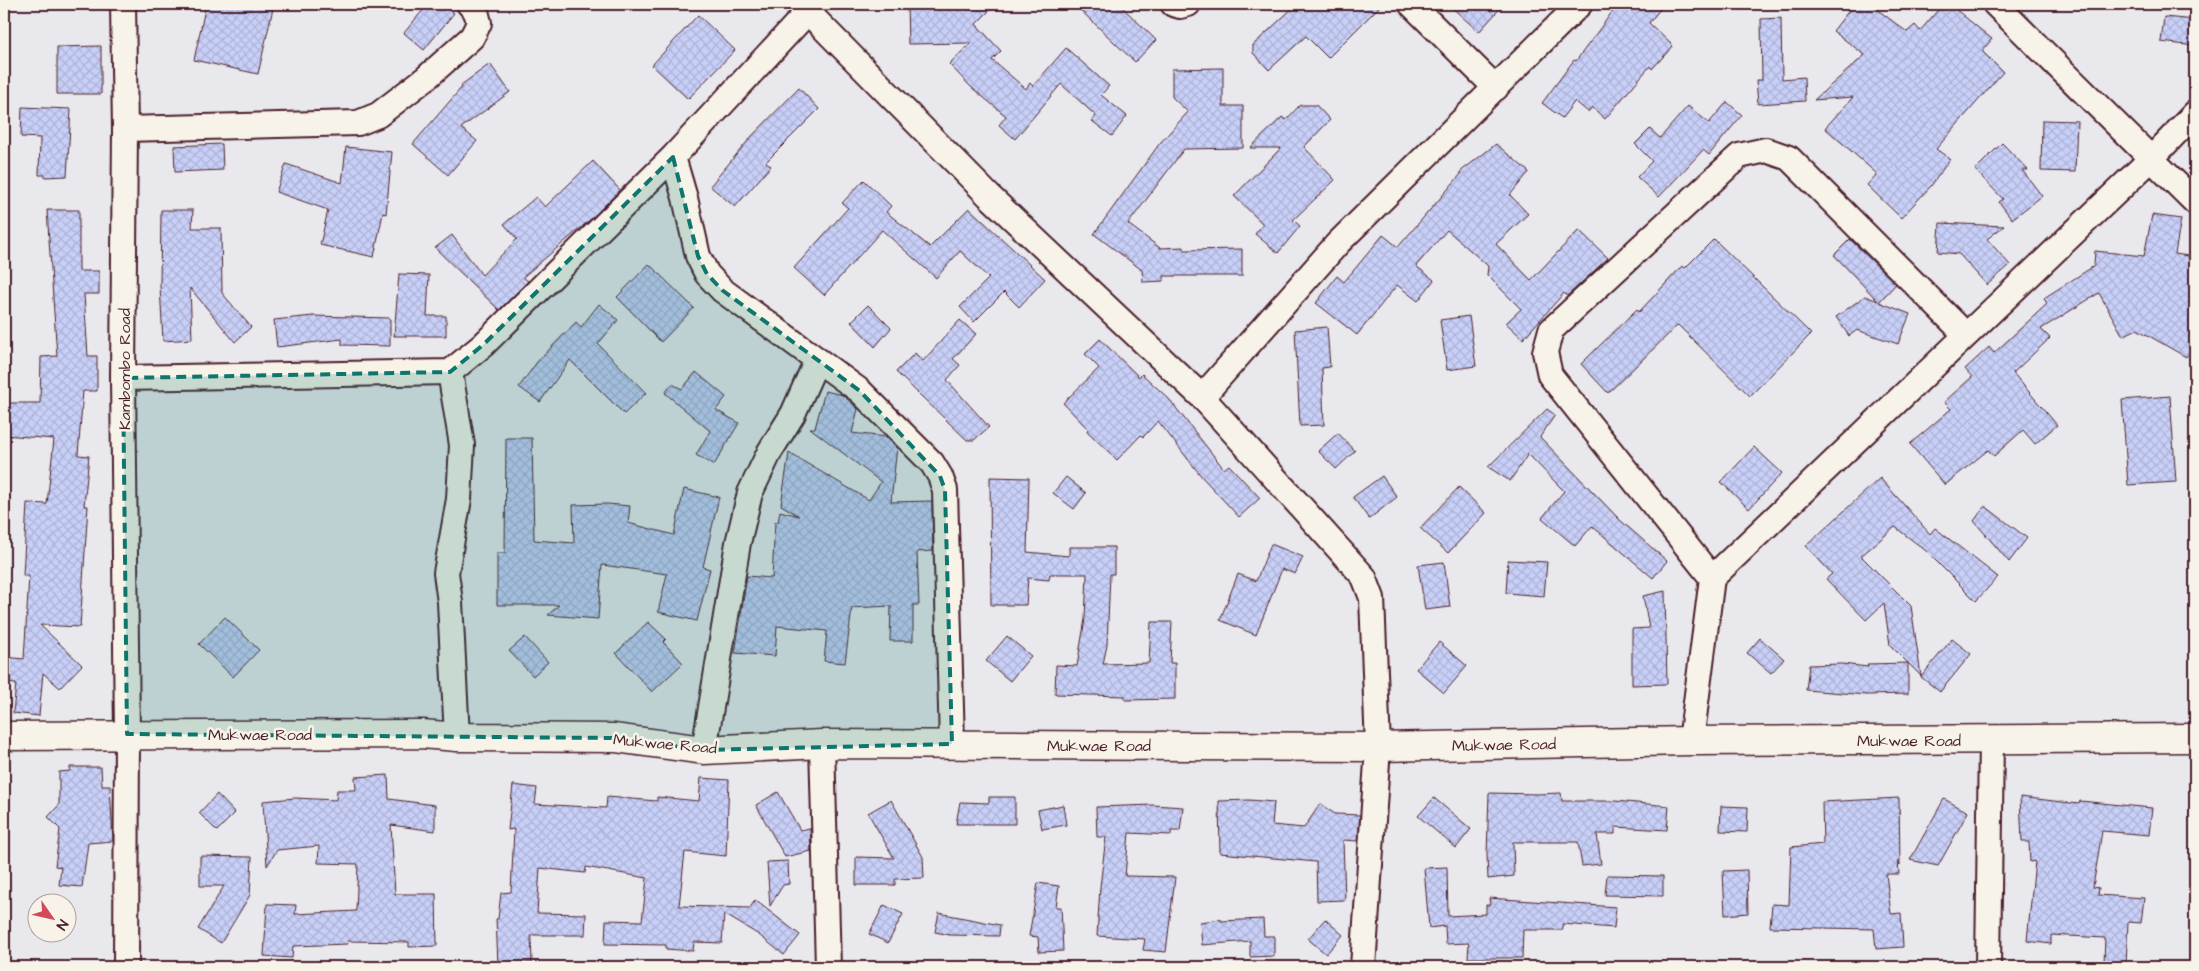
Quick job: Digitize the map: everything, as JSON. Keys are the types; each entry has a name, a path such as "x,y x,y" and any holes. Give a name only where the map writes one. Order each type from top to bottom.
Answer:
{"street":[{"name":"Kambombo Road","path":"123,4 125,129 123,378 127,734 126,967"},
{"path":"125,129 358,123 378,115 426,78 472,37 479,23 476,11 469,4"},
{"path":"1173,4 1180,6 1188,4"},
{"path":"1411,4 1496,88"},
{"path":"1202,397 1338,243 1580,4"},
{"path":"1995,4 2195,202"},
{"path":"123,378 450,372 483,345 673,158 807,6 989,196 1202,397 1364,577 1372,598 1378,747 1363,967"},
{"path":"1691,741 1712,578 2151,159 2195,113"},
{"path":"1712,578 1550,376 1545,352 1551,330 1739,156 1766,150 1790,158 1966,336"},
{"path":"673,158 685,198 698,256 707,274 722,290 860,391 932,462 940,476 945,490 952,744"},
{"path":"704,750 738,543 750,493 770,451 793,414 817,360"},
{"path":"450,372 462,445 459,499 446,573 450,602 457,737"},
{"name":"Mukwae Road","path":"4,736 422,734 457,737 615,738 704,750 822,744 1378,747 1691,741 2195,738"},
{"path":"1988,967 1991,740"},
{"path":"822,744 828,967"}],"highlighted area":[{"path":"673,157 698,256 707,274 722,290 860,391 940,476 945,490 952,744 704,750 615,738 127,734 123,378 450,372 483,345"}],"building":[{"path":"206,4 274,4 258,74 194,60"},
{"path":"428,4 442,4 454,13 424,50 404,33"},
{"path":"907,4 996,4 976,24 1001,51 992,60 1026,89 1030,83 1033,86 1066,48 1109,86 1101,95 1127,116 1112,136 1092,121 1096,116 1061,84 1015,139 999,125 1006,116 971,87 949,64 971,43 908,44"},
{"path":"1074,4 1119,4 1156,40 1135,62"},
{"path":"1297,4 1382,4 1328,58 1306,36 1269,70 1253,53 1253,45"},
{"path":"1448,4 1504,4 1479,32"},
{"path":"1618,4 1664,4 1649,23 1673,46 1652,69 1650,66 1605,119 1592,107 1588,112 1575,101 1562,118 1542,103"},
{"path":"1854,4 1870,4 1907,32 1915,25 1920,31 1943,4 1949,4 1992,39 1982,51 2003,72 1936,149 1950,159 1931,186 1901,218 1867,185 1877,174 1825,128 1853,97 1814,100 1865,55 1833,31"},
{"path":"698,15 735,50 688,99 652,65"},
{"path":"2164,17 2195,20 2195,46 2161,42"},
{"path":"1781,18 1782,79 1804,77 1805,101 1758,104 1756,80 1762,80 1761,19"},
{"path":"101,46 101,94 57,94 57,47"},
{"path":"490,64 510,92 461,128 477,141 448,175 413,144 462,87 461,85"},
{"path":"1223,68 1223,106 1243,106 1243,148 1184,149 1128,224 1160,248 1184,247 1184,250 1242,249 1242,276 1164,276 1164,281 1143,282 1142,270 1094,234 1160,143 1188,112 1172,97 1172,69"},
{"path":"799,88 819,109 766,162 771,166 735,207 710,186 752,136"},
{"path":"1727,102 1742,115 1709,155 1703,150 1659,197 1637,177 1652,161 1635,144 1650,129 1660,138 1688,106 1709,123"},
{"path":"1300,105 1316,105 1330,120 1304,147 1335,180 1293,220 1300,226 1278,253 1255,234 1263,224 1234,196 1281,148 1250,148 1282,117 1286,120"},
{"path":"22,107 71,109 67,176 45,177 45,175 39,175 40,138 21,137"},
{"path":"2042,120 2077,121 2075,172 2041,171"},
{"path":"2002,143 2028,170 2022,170 2042,196 2012,219 1999,202 2003,199 1975,170"},
{"path":"222,144 223,170 175,172 174,146"},
{"path":"1496,144 1529,172 1510,195 1528,214 1496,244 1531,280 1579,230 1608,258 1567,296 1564,293 1523,339 1506,323 1521,309 1487,275 1488,266 1447,230 1416,266 1434,280 1418,301 1397,285 1357,335 1316,303 1337,276 1344,282 1383,235 1398,247 1461,174 1460,172"},
{"path":"346,147 392,152 386,214 383,213 374,257 320,245 328,210 276,192 286,164 342,183"},
{"path":"593,161 620,190 591,219 523,277 528,281 499,310 435,248 452,235 482,275 517,239 504,224 536,197 545,207"},
{"path":"864,180 891,206 886,212 930,247 969,208 1045,279 1019,307 1004,292 974,322 960,307 989,278 960,251 936,278 882,230 824,295 794,268 848,208 842,203"},
{"path":"47,210 79,210 79,271 99,271 99,294 84,294 88,356 97,356 97,391 83,391 78,455 89,456 84,506 88,506 80,627 40,625 82,665 60,688 43,673 39,716 13,713 16,684 4,683 4,657 24,659 29,576 23,576 27,503 47,504 54,439 4,435 4,403 40,403 41,357 57,356"},
{"path":"161,210 193,210 192,228 221,228 222,293 251,327 235,342 190,288 192,339 163,341 160,286"},
{"path":"2152,215 2181,219 2175,254 2195,257 2195,346 2186,357 2137,329 2123,336 2099,293 2041,329 2050,338 2013,373 2057,425 2035,444 2023,430 1994,456 1988,450 1945,485 1910,444 1951,409 1944,402 1972,377 1965,369 1989,347 1994,353 2047,304 2044,298 2094,266 2095,251 2144,256"},
{"path":"1940,223 2004,226 1987,239 2010,265 1987,285 1959,254 1938,252"},
{"path":"1714,239 1811,334 1750,396 1678,325 1608,393 1581,364 1637,309 1639,312 1682,266 1685,268"},
{"path":"1850,239 1896,284 1879,302 1910,314 1898,344 1857,330 1849,336 1836,317 1865,296 1878,301 1834,255"},
{"path":"649,264 694,308 661,342 617,297"},
{"path":"399,274 429,275 427,316 446,316 446,336 394,336"},
{"path":"599,304 618,320 598,344 646,393 624,414 570,360 540,402 519,387 537,362 576,322 581,327"},
{"path":"868,305 891,328 875,347 851,322"},
{"path":"313,316 390,318 390,346 342,345 342,339 277,347 274,320"},
{"path":"1469,316 1476,366 1447,370 1440,320"},
{"path":"960,320 976,334 953,359 960,365 947,380 989,427 974,440 967,440 896,372 915,353 923,361"},
{"path":"1327,327 1330,367 1322,368 1324,425 1300,426 1295,330"},
{"path":"1100,339 1139,377 1142,374 1169,399 1224,469 1229,465 1260,498 1239,517 1202,477 1158,421 1143,437 1141,435 1117,460 1087,431 1088,429 1063,403 1099,368 1085,354"},
{"path":"696,372 726,397 716,410 739,423 714,465 696,455 710,431 665,393 672,384 682,389"},
{"path":"825,391 843,395 858,409 852,433 886,437 897,447 891,502 932,501 933,551 917,552 919,605 913,605 913,641 890,641 891,606 852,608 845,663 824,661 827,631 777,626 775,656 735,653 747,576 772,578 775,522 778,522 780,511 799,516 781,505 789,453 869,500 881,482 810,428 815,428"},
{"path":"2170,396 2176,482 2128,485 2122,400"},
{"path":"1547,409 1555,415 1540,437 1620,520 1667,561 1653,578 1592,526 1575,546 1542,518 1564,491 1528,454 1510,481 1488,467"},
{"path":"1338,433 1355,451 1336,469 1318,451"},
{"path":"506,438 532,438 534,540 574,543 573,505 607,504 630,506 628,523 674,535 684,489 719,497 703,567 710,569 697,621 658,612 667,574 602,565 598,619 548,615 559,605 497,605 497,553 505,553"},
{"path":"1754,447 1782,473 1749,509 1721,482"},
{"path":"1382,476 1397,497 1369,519 1353,497"},
{"path":"990,477 1029,478 1027,552 1069,556 1069,547 1114,547 1114,574 1110,574 1107,645 1103,664 1149,663 1151,622 1172,622 1170,663 1175,663 1175,699 1125,700 1125,696 1055,694 1056,665 1077,666 1085,619 1087,574 1050,574 1049,580 1028,578 1026,605 991,605"},
{"path":"1066,477 1086,493 1074,509 1053,493"},
{"path":"1880,478 1930,534 1935,528 1998,577 1976,601 1925,550 1895,527 1861,556 1911,606 1921,676 1890,645 1884,603 1866,620 1826,579 1832,574 1806,546"},
{"path":"1459,487 1486,513 1448,553 1420,528"},
{"path":"1985,506 2027,538 2009,562 1974,521"},
{"path":"1271,544 1303,557 1295,574 1282,569 1256,635 1220,620 1238,574 1256,581"},
{"path":"1508,560 1547,562 1544,596 1506,593"},
{"path":"1444,562 1450,607 1425,610 1418,565"},
{"path":"1665,591 1667,684 1632,685 1632,629 1649,628 1643,596"},
{"path":"225,617 259,650 233,677 199,644"},
{"path":"648,622 666,639 663,642 683,663 652,692 616,653"},
{"path":"1007,636 1031,656 1010,681 986,661"},
{"path":"525,637 548,662 533,676 509,651"},
{"path":"1760,638 1784,659 1771,673 1747,653"},
{"path":"1952,639 1971,654 1940,692 1921,677"},
{"path":"1439,642 1467,666 1444,693 1416,669"},
{"path":"1908,663 1908,694 1866,695 1806,690 1809,665 1842,664 1868,667 1867,664"},
{"path":"70,767 101,767 102,786 110,786 113,841 88,843 82,887 59,885 61,867 55,866 60,829 48,817 59,805 59,772 70,771"},
{"path":"388,775 389,799 435,805 435,831 391,825 395,894 436,894 437,946 409,947 409,942 347,941 348,944 293,946 292,958 264,956 267,904 296,905 295,914 356,911 358,864 318,863 319,846 277,850 267,866 263,801 295,798 336,800 337,790 356,790 355,777"},
{"path":"701,778 729,780 726,856 685,852 679,906 750,908 755,900 800,935 784,955 759,935 724,914 722,943 694,942 693,951 666,949 666,945 605,944 606,920 642,921 647,878 586,867 585,873 540,868 537,913 586,914 585,935 531,935 532,963 498,964 496,919 498,919 501,893 511,892 514,829 508,830 513,785 537,788 535,804 606,808 607,797 657,801 657,797 699,801"},
{"path":"778,792 800,830 810,828 811,851 785,857 756,805"},
{"path":"1489,793 1561,793 1562,801 1615,801 1669,806 1667,830 1615,827 1615,834 1597,834 1601,864 1582,866 1578,842 1513,842 1514,876 1488,879"},
{"path":"217,794 235,813 217,831 199,813"},
{"path":"989,797 1015,797 1015,824 956,824 960,802 989,803"},
{"path":"2020,797 2079,804 2080,801 2152,808 2149,835 2102,831 2093,887 2099,888 2098,895 2144,898 2141,923 2128,922 2126,964 2104,963 2105,938 2051,935 2051,944 2027,941 2035,861 2030,862 2029,842 2022,842"},
{"path":"1434,798 1471,829 1456,848 1418,816"},
{"path":"1899,798 1899,874 1886,874 1891,914 1901,913 1903,947 1876,949 1874,929 1770,927 1772,904 1789,905 1791,847 1823,844 1822,802"},
{"path":"1944,799 1968,812 1938,866 1910,860"},
{"path":"891,800 923,857 924,878 895,879 895,885 856,885 856,857 894,858 868,813"},
{"path":"1249,800 1274,802 1272,825 1304,828 1320,804 1335,814 1360,815 1358,841 1343,840 1345,900 1317,901 1316,862 1220,853 1219,801"},
{"path":"1063,805 1066,825 1042,829 1038,810"},
{"path":"1153,805 1183,807 1180,831 1171,831 1171,835 1129,833 1125,876 1175,877 1166,952 1143,950 1145,939 1097,936 1106,837 1097,837 1096,807"},
{"path":"1721,806 1748,807 1747,832 1720,831"},
{"path":"200,856 252,857 250,895 221,943 198,929 224,886 200,886"},
{"path":"788,861 789,884 783,885 770,906 767,862"},
{"path":"1447,867 1448,916 1486,914 1486,905 1490,905 1489,898 1616,907 1614,928 1562,924 1563,930 1523,930 1522,958 1468,958 1469,943 1446,944 1445,926 1429,928 1424,868"},
{"path":"1747,870 1748,913 1725,915 1723,871"},
{"path":"1607,875 1663,876 1663,896 1605,895"},
{"path":"1038,883 1059,886 1056,907 1061,907 1063,951 1039,952 1038,937 1029,936"},
{"path":"884,905 903,914 888,943 869,934"},
{"path":"939,913 1000,925 999,936 950,935 935,932"},
{"path":"1221,919 1221,921 1263,919 1264,936 1274,936 1274,956 1250,957 1250,941 1202,945 1200,922"},
{"path":"1325,919 1343,935 1326,954 1308,939"}]}
